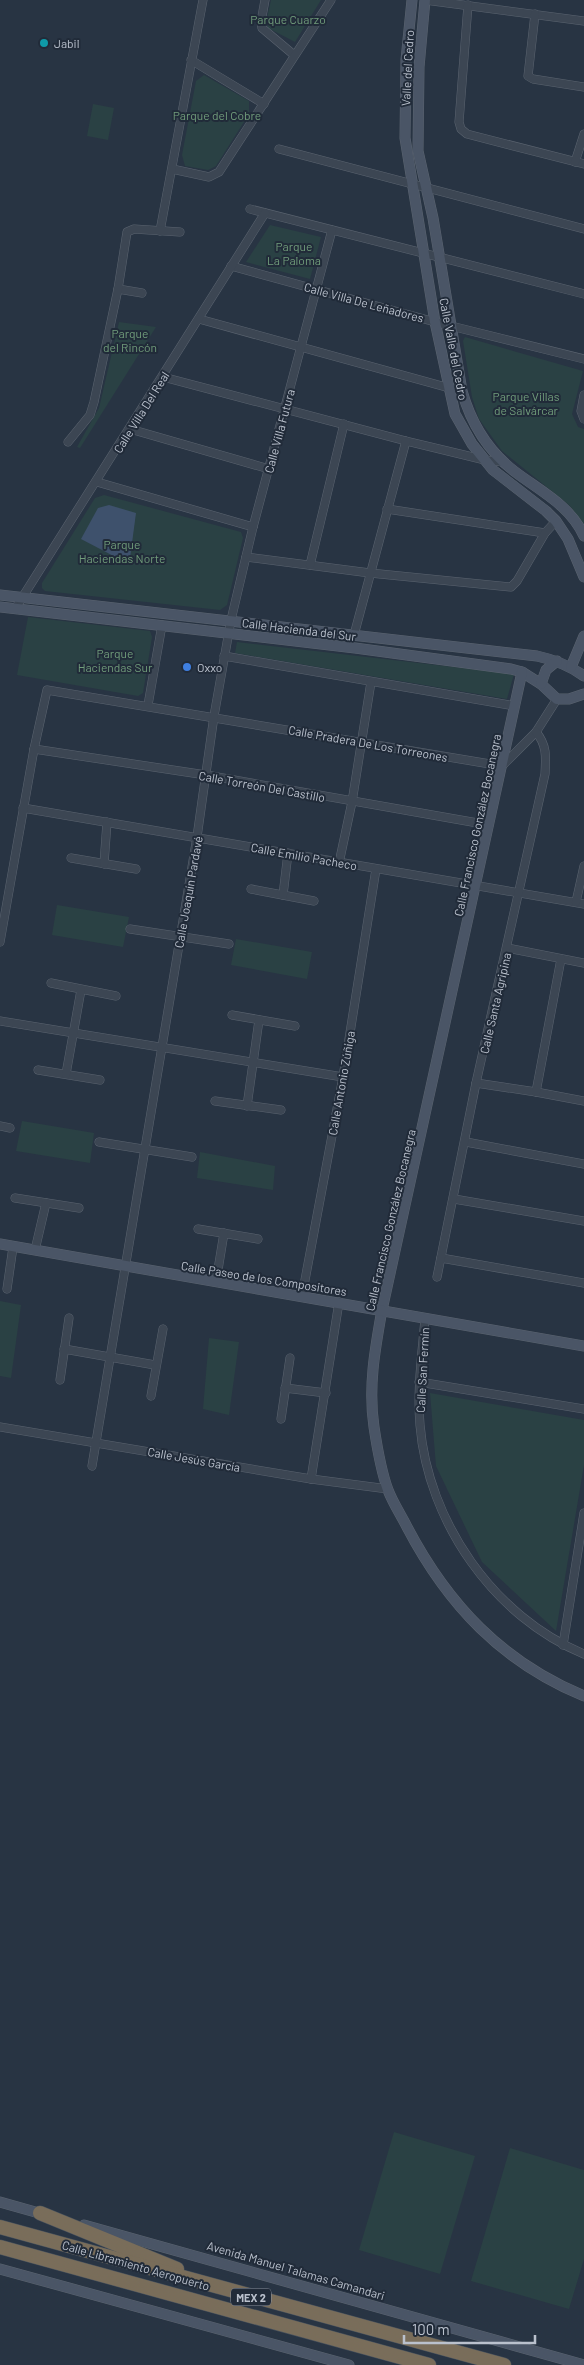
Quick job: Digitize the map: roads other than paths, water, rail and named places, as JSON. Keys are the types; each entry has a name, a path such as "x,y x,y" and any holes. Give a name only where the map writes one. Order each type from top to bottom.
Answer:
{"highway":[{"path":"40,2213 240,2294"},
{"name":"Calle Libramiento Aeropuerto","path":"0,2227 504,2365"},
{"name":"Calle Libramiento Aeropuerto","path":"0,2247 429,2365"}],"street":[{"path":"160,231 203,0"},
{"path":"265,0 261,22 262,28 294,55"},
{"path":"172,169 203,176 214,176 224,165 331,0"},
{"name":"Valle del Cedro","path":"405,138 406,60 412,0"},
{"path":"425,0 584,21"},
{"name":"Valle del Cedro","path":"417,138 419,67 425,0"},
{"path":"468,5 459,122 461,129 467,134 584,164"},
{"path":"535,14 528,76 532,79 584,87"},
{"path":"191,60 264,104"},
{"path":"575,162 584,134"},
{"name":"Calle Valle del Cedro","path":"405,138 435,322 455,414 463,430 485,460 500,476 546,511 556,521 568,539 584,577"},
{"name":"Calle Valle del Cedro","path":"417,138 462,391 474,425 503,462 556,500 568,512 584,536"},
{"path":"279,149 411,182 584,229"},
{"path":"250,209 584,294"},
{"name":"Calle Villa Del Real","path":"15,610 265,212"},
{"path":"68,442 90,415 118,289 126,232 134,229 180,232"},
{"name":"Calle Villa Futura","path":"228,633 253,527 332,230"},
{"name":"Calle Villa De Leñadores","path":"231,266 435,322 584,360"},
{"path":"118,289 142,293"},
{"path":"199,319 300,349 462,391"},
{"path":"163,377 406,441 485,460 503,462"},
{"path":"583,419 581,411 584,395"},
{"path":"310,565 344,424"},
{"path":"130,429 269,469"},
{"path":"354,634 406,441"},
{"path":"96,482 253,527"},
{"path":"387,509 545,533"},
{"path":"246,557 370,573 511,587 517,581 545,533 556,521"},
{"name":"Calle Hacienda del Sur","path":"0,595 354,634 557,661 571,667 584,676"},
{"name":"Calle Hacienda del Sur","path":"0,607 446,659 522,672 541,684 557,699"},
{"path":"148,705 162,625"},
{"name":"Calle Joaquín Pardavé","path":"92,1466 197,837 228,633"},
{"path":"571,667 584,636"},
{"path":"224,656 515,706"},
{"path":"541,684 546,670 557,661"},
{"name":"Calle Francisco González Bocanegra","path":"522,672 477,886 382,1310 373,1360 374,1426 388,1489 423,1558 447,1593 476,1626 533,1671 584,1696"},
{"path":"339,863 352,802 371,682"},
{"name":"Calle Pradera De Los Torreones","path":"34,749 47,690 214,716 502,766"},
{"path":"502,766 536,732 557,699 569,699 584,694"},
{"name":"Calle Santa Agripina","path":"437,1278 466,1142 476,1083 545,774 546,749 536,732"},
{"path":"0,942 34,749"},
{"name":"Calle Torreón Del Castillo","path":"34,749 206,775 490,825"},
{"name":"Calle Emilio Pacheco","path":"23,808 580,903"},
{"path":"104,864 107,822"},
{"path":"282,895 288,853"},
{"path":"71,858 136,869"},
{"path":"580,903 584,866"},
{"name":"Calle Antonio Zúñiga","path":"302,1296 343,1078 376,869"},
{"path":"251,889 314,901"},
{"path":"130,929 229,944"},
{"path":"507,948 584,963"},
{"path":"536,1092 561,959"},
{"path":"51,983 116,996"},
{"path":"66,1074 81,990"},
{"path":"232,1015 295,1026"},
{"path":"248,1106 259,1020"},
{"path":"0,1021 162,1046 343,1078"},
{"path":"38,1070 100,1080"},
{"path":"476,1083 584,1101"},
{"path":"215,1101 281,1110"},
{"path":"0,1126 10,1128"},
{"path":"99,1142 192,1157"},
{"path":"466,1142 584,1164"},
{"path":"15,1198 79,1208"},
{"path":"454,1199 584,1221"},
{"path":"35,1250 46,1203"},
{"path":"198,1229 258,1239"},
{"path":"216,1282 224,1233"},
{"name":"Calle Paseo de los Compositores","path":"0,1244 126,1268 339,1302 425,1319 584,1346"},
{"path":"7,1289 13,1246"},
{"path":"441,1258 584,1283"},
{"path":"310,1479 326,1392 339,1302"},
{"path":"60,1380 69,1318"},
{"name":"Calle San Fermín","path":"425,1319 419,1382 420,1425 433,1488 443,1514 478,1570 503,1599 532,1624 562,1645 584,1654"},
{"path":"151,1396 155,1365 163,1329"},
{"path":"64,1349 155,1365"},
{"path":"280,1419 290,1358"},
{"path":"419,1382 584,1409"},
{"path":"285,1388 326,1392"},
{"name":"Calle Jesús García","path":"0,1427 310,1479 388,1489"},
{"path":"562,1645 584,1513"},
{"name":"Avenida Manuel Talamas Camandari","path":"0,2202 584,2365"},
{"path":"0,2269 349,2365"}],"water":[{"path":"109,505 136,513 130,558 125,562 81,539 98,508"}],"place":[{"name":"Jabil","path":"44,43"},
{"name":"Oxxo","path":"187,667"}],"park label":[{"name":"Parque Cuarzo","path":"288,19"},
{"name":"Parque del Cobre","path":"217,115"},
{"name":"Parque La Paloma","path":"294,253"},
{"name":"Parque del Rincón","path":"130,340"},
{"name":"Parque Villas de Salvárcar","path":"526,403"},
{"name":"Parque Haciendas Norte","path":"122,551"},
{"name":"Parque Haciendas Sur","path":"115,660"}]}
